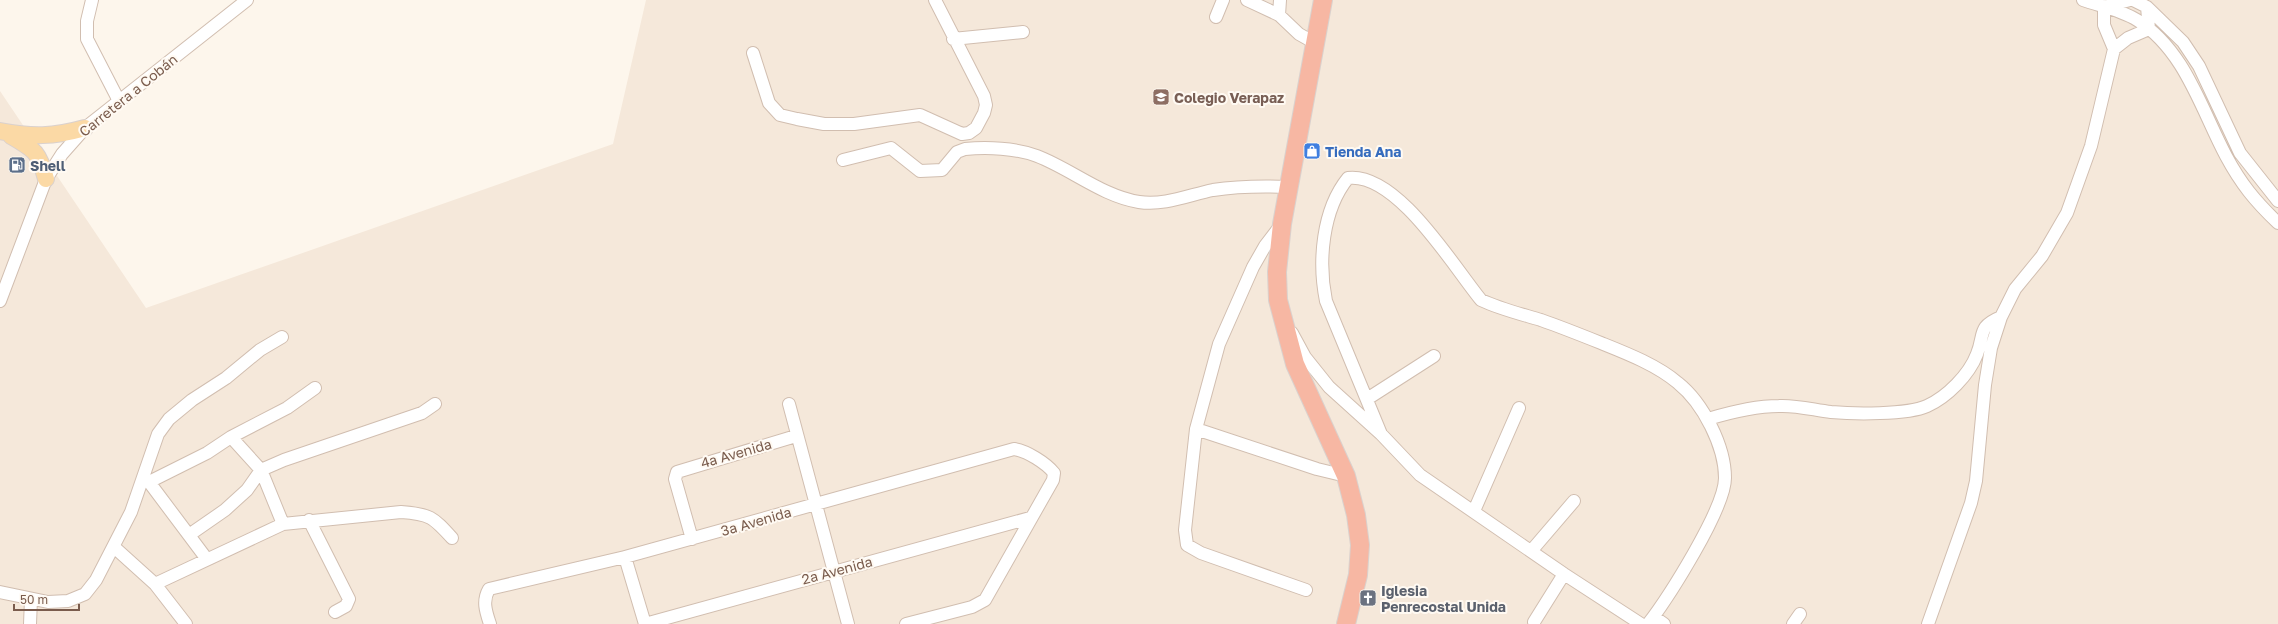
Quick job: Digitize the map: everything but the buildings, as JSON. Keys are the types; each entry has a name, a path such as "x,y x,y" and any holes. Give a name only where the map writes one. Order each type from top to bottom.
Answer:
{"highway":[{"path":"1324,0 1314,43 1282,224 1278,300 1285,320 1295,364 1346,476 1356,515 1360,545 1358,576 1346,624"}],"main road":[{"path":"2,132 36,136 59,135 85,128"},
{"path":"2,132 30,147 41,158 46,179"}],"street":[{"path":"92,0 88,21 87,39 118,101"},
{"name":"Carretera a Cobán","path":"0,301 46,179 62,154 85,128 247,0"},
{"path":"754,53 769,103 780,115 824,124 854,124 920,115 962,134 969,134 980,122 986,105 984,96 964,54 953,39 935,0"},
{"path":"1216,17 1222,0"},
{"path":"1247,0 1279,15 1299,34 1314,43"},
{"path":"1279,15 1280,0"},
{"path":"2083,0 2123,13 2149,29 2172,52 2183,69 2226,156 2248,191 2278,223"},
{"path":"2104,7 2131,0 2147,7 2164,21 2183,42 2199,66 2240,153 2278,201"},
{"path":"1928,624 1971,503 1976,481 1990,355 2001,317 2015,289 2042,256 2067,213 2092,146 2114,49 2104,25 2104,7"},
{"path":"2147,7 2149,29"},
{"path":"2114,49 2128,38 2149,29"},
{"path":"953,39 1024,32"},
{"path":"843,160 891,148 920,170 942,170 957,152 965,149 1025,153 1038,156 1111,194 1140,202 1159,202 1214,190 1251,185 1289,187"},
{"path":"1381,434 1326,301 1322,281 1325,236 1333,201 1348,178 1358,177 1376,182 1425,225 1482,300 1494,306 1563,328 1640,360 1679,383 1708,419 1723,457 1725,479 1718,504 1683,573 1651,620 1664,624"},
{"path":"1282,224 1265,246 1253,267 1219,344 1196,429 1185,530 1186,545 1201,553 1306,590"},
{"path":"1708,419 1729,412 1781,406 1833,412 1892,412 1914,410 1926,406 1941,398 1959,380 1977,354 1983,329 1988,324 2001,317"},
{"path":"1285,320 1305,357 1329,387 1381,434 1420,475 1532,550 1564,574 1641,624"},
{"path":"0,592 48,602 68,601 85,594 96,580 114,547 146,481 158,434 169,419 192,400 226,378 260,350 282,337"},
{"path":"1367,399 1434,356"},
{"path":"146,481 207,453 231,437 287,408 315,388"},
{"path":"189,535 225,510 247,490 261,470 284,460 422,413 435,404"},
{"path":"789,404 814,504 835,570 848,624"},
{"path":"1474,511 1519,408"},
{"path":"1196,429 1346,476"},
{"name":"4a Avenida","path":"692,539 675,479 677,472 796,436"},
{"path":"231,437 261,470 283,524"},
{"name":"3a Avenida","path":"490,624 485,606 485,595 490,589 625,557 1014,449 1021,450 1050,467 1054,474 1053,480 1030,518"},
{"path":"146,481 206,558"},
{"path":"1532,550 1574,501"},
{"path":"155,584 206,558 283,524 308,520 401,512 420,513 433,518 452,538"},
{"path":"906,624 972,607 985,600 1030,518"},
{"name":"2a Avenida","path":"645,624 835,570 1030,518"},
{"path":"308,520 350,599 346,606 336,612"},
{"path":"114,547 155,584 186,624"},
{"path":"625,557 645,624"},
{"path":"1534,622 1564,574"},
{"path":"30,624 31,599"}],"shaded area":[{"path":"646,0 2278,0 2278,624 0,624 0,91 146,308 613,144"}],"place":[{"name":"Colegio Verapaz","path":"1161,97"},
{"name":"Tienda Ana","path":"1312,151"},
{"name":"Shell","path":"17,165"},
{"name":"Iglesia Penrecostal Unida","path":"1368,598"}]}
